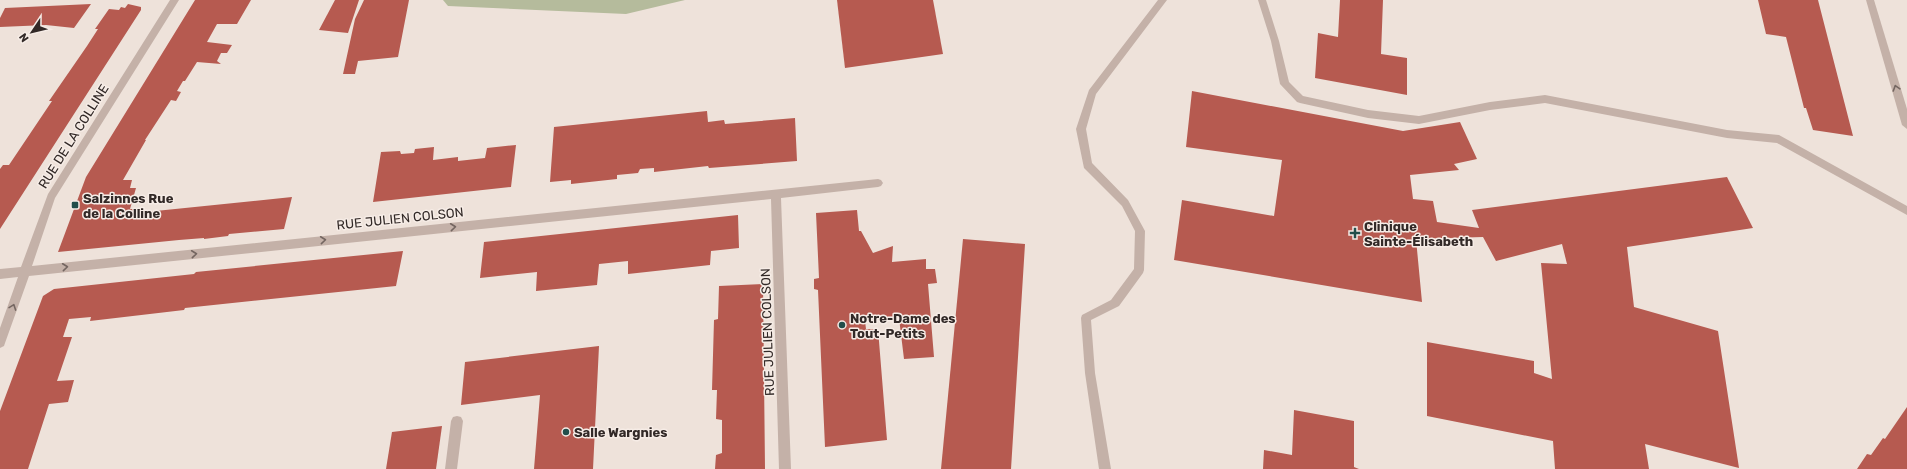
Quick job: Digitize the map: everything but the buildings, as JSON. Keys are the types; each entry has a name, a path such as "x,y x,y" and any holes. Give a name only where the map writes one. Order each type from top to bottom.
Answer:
{"street":[{"name":"RUE DE LA COLLINE","path":"0,343 51,197 175,0"},
{"path":"1105,469 1090,373 1086,318 1116,303 1139,270 1140,231 1126,203 1087,165 1081,129 1092,92 1163,0"},
{"path":"1262,0 1275,41 1285,84 1300,99 1368,114 1420,120 1490,106 1545,99 1727,134 1779,140 1907,211"},
{"path":"1870,0 1907,125"},
{"name":"RUE JULIEN COLSON","path":"0,274 878,183"},
{"name":"RUE JULIEN COLSON","path":"776,194 785,469"},
{"path":"451,469 457,421"}],"green space":[{"path":"443,0 685,0 626,14 448,6"}],"place":[{"name":"Salzinnes Rue de la Colline","path":"75,205"},
{"name":"Clinique Sainte-Élisabeth","path":"1355,233"},
{"name":"Notre-Dame des Tout-Petits","path":"842,325"},
{"name":"Salle Wargnies","path":"566,432"}]}
